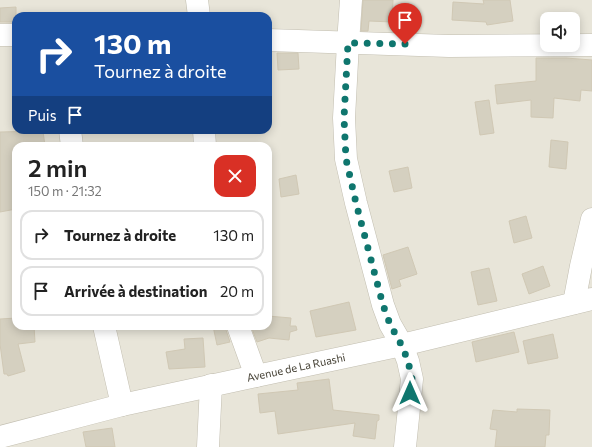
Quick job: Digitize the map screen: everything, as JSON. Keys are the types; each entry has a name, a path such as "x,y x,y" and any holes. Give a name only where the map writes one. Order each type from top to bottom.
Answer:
{"street":[{"path":"197,0 198,12"},
{"path":"351,0 344,118 346,159 383,305 390,324 408,361 412,379 405,447"},
{"path":"0,34 12,35"},
{"path":"272,40 449,46 592,45"},
{"path":"583,301 580,266 592,219"},
{"name":"Avenue de La Ruashi","path":"0,437 122,405 402,346 583,301"},
{"path":"105,330 122,405"},
{"path":"239,330 256,376"},
{"path":"208,447 212,385"}],"shaded area":[{"path":"0,0 592,0 592,447 0,447"}],"building":[{"path":"363,0 393,0 392,22 369,21 368,31 361,31"},
{"path":"483,0 510,0 513,21 487,25 486,22 452,20 453,2 484,4"},
{"path":"16,7 16,12 12,12 12,22 0,22 0,8"},
{"path":"277,53 298,53 299,69 278,70"},
{"path":"536,58 592,60 592,91 581,90 580,101 554,98 553,118 531,117 531,100 497,104 495,85 536,81"},
{"path":"489,100 494,133 480,135 475,102"},
{"path":"0,132 12,132 12,134 43,134 44,142 12,142 12,210 0,212"},
{"path":"551,140 568,142 566,169 549,167"},
{"path":"408,167 412,188 394,192 389,171"},
{"path":"296,175 299,194 281,197 279,179"},
{"path":"526,216 532,238 514,243 509,221"},
{"path":"408,247 417,274 399,280 401,286 392,289 383,255"},
{"path":"543,266 550,286 529,294 522,274"},
{"path":"489,268 497,301 478,305 471,272"},
{"path":"349,302 356,330 316,337 310,311"},
{"path":"272,316 291,318 290,326 296,326 297,330 290,332 289,340 269,338 257,342 252,330 272,330"},
{"path":"12,318 12,330 34,330 35,342 18,344 25,371 8,376 7,374 4,374 0,344 0,319"},
{"path":"214,330 226,330 230,342 217,345"},
{"path":"514,332 519,352 476,362 472,342"},
{"path":"553,334 558,358 528,364 523,341"},
{"path":"203,338 205,367 169,369 166,352 185,349 184,339"},
{"path":"329,379 333,410 379,415 375,439 353,436 355,423 278,434 275,411 260,413 258,394 298,390 297,383"},
{"path":"517,409 550,410 549,435 546,435 545,447 495,447 497,430 490,429 493,410 517,412"},
{"path":"112,428 115,447 86,447 83,432"}],"route":[{"path":"405,44 348,43 344,118 346,159 356,203 383,305 390,324 408,361 412,379 410,393"}]}
